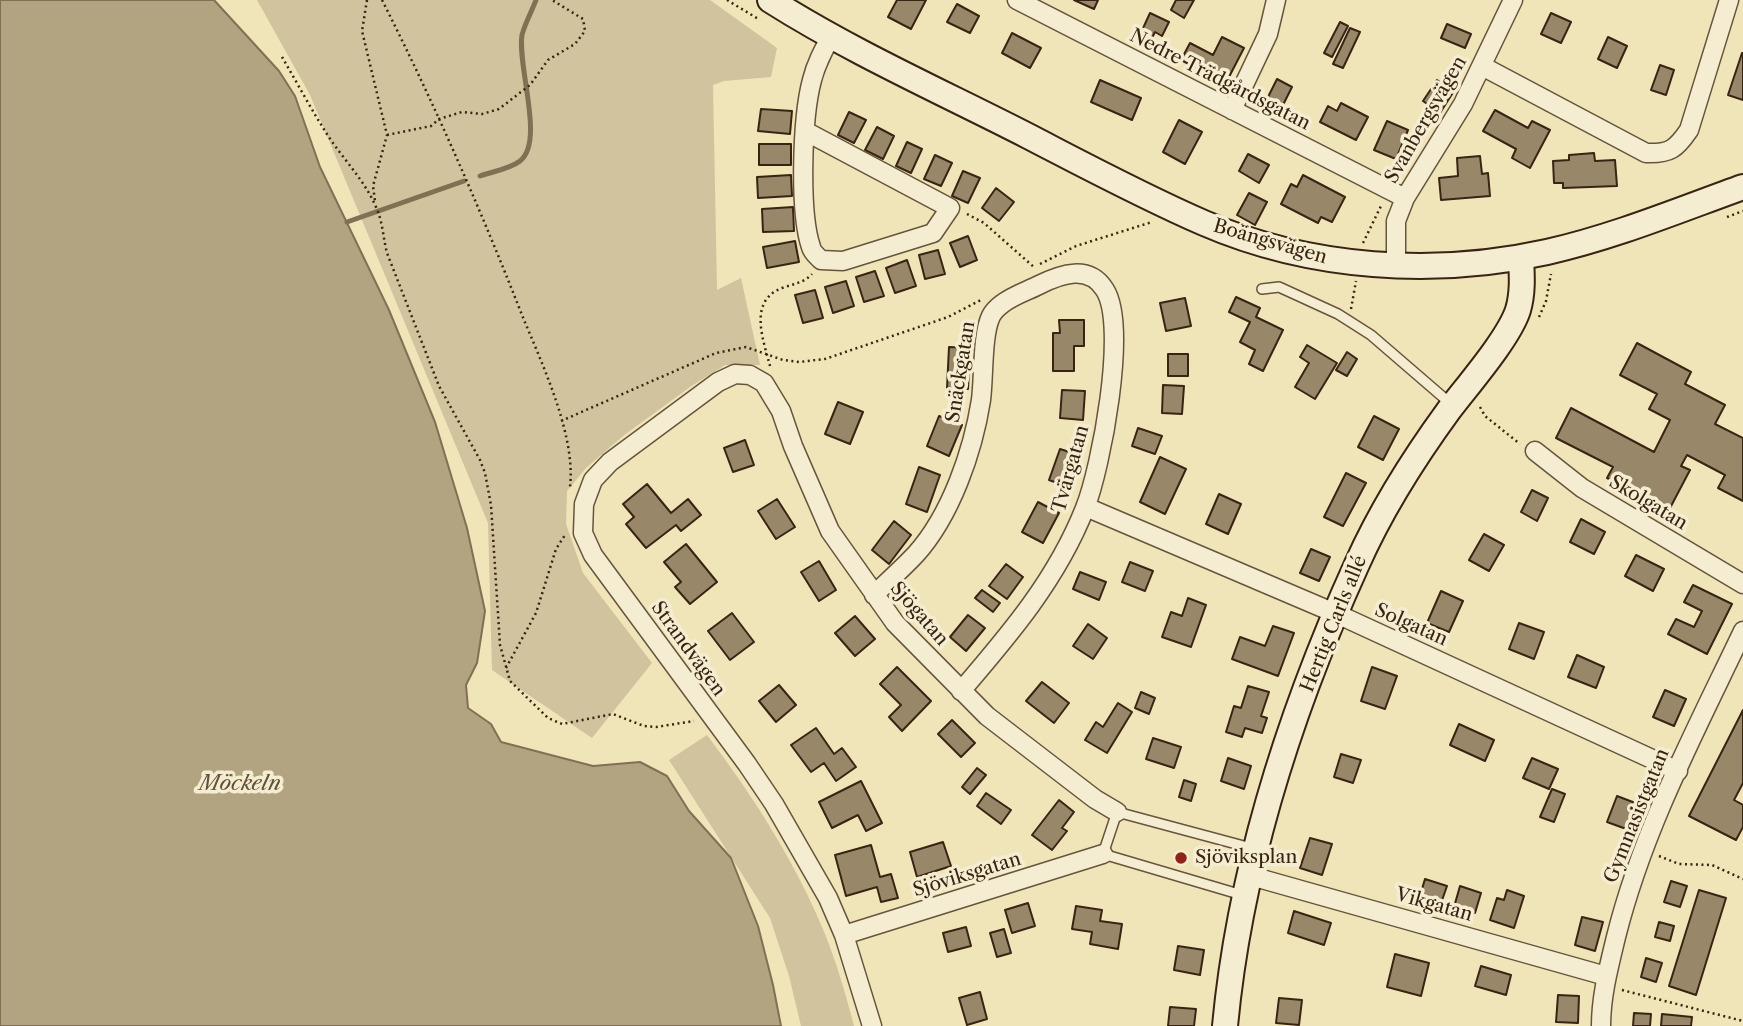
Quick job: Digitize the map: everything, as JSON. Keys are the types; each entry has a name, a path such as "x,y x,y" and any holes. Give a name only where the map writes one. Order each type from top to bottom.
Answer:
{"street":[{"name":"Nedre Trädgårdsgatan","path":"1017,0 1405,198"},
{"path":"1232,110 1268,34 1276,0"},
{"name":"Svanbergsvägen","path":"1396,265 1396,221 1405,198 1463,104 1513,0"},
{"path":"1482,66 1646,153 1663,154 1679,144 1689,130 1729,0"},
{"name":"Boängsvägen","path":"766,10 831,36 1124,186 1205,224 1271,246 1335,260 1396,265 1472,263 1521,268 1743,187"},
{"path":"805,131 950,208 933,233 843,261 821,260 811,250 803,169 805,131 811,84 817,63 831,36"},
{"name":"Hertig Carls allé","path":"1225,1026 1234,951 1257,850 1295,723 1337,614 1374,528 1408,470 1506,333 1517,313 1522,293 1521,268"},
{"name":"Tvärgatan","path":"961,691 1012,633 1042,590 1062,557 1086,507 1097,471 1111,387 1114,341 1111,310 1105,289 1089,276 1072,272 1043,276"},
{"name":"Snäckgatan","path":"874,595 917,552 948,503 959,478 978,415 985,375 987,331 992,314 1003,303 1043,276"},
{"name":"Strandvägen","path":"766,386 750,374 735,374 718,382 610,462 593,480 584,504 583,533 593,555 774,804 828,898 844,935 872,1026"},
{"name":"Sjögatan","path":"766,386 781,411 793,446 830,531 895,623 987,716 1095,799 1117,812"},
{"name":"Skolgatan","path":"1535,452 1582,488 1743,584"},
{"name":"Solgatan","path":"1086,507 1337,614 1678,771"},
{"name":"Gymnasistgatan","path":"1601,1026 1606,981 1625,900 1643,850 1743,631"},
{"name":"Sjöviksgatan","path":"844,935 1103,855"},
{"name":"Vikgatan","path":"1248,886 1606,981"}],"lane":[{"path":"1262,289 1279,287 1338,314 1371,334 1453,406"},
{"path":"1248,886 1103,855 1117,812 1257,850"}],"path":[{"path":"367,0 362,31 387,135 373,186 375,205"},
{"path":"382,0 439,119 504,268 544,369 569,450"},
{"path":"387,135 431,126 439,119 462,112 482,114 499,109 521,93 548,60 575,44 585,32 583,19 552,0"},
{"path":"727,0 766,10"},
{"path":"282,57 325,132 365,186 375,205 382,221 382,237 387,253 439,386 481,460 491,505 500,645 515,688 556,723 568,724 596,716 613,715 644,726 656,727 698,721"},
{"path":"950,208 984,223 1043,276"},
{"path":"1717,220 1743,211"},
{"path":"1024,274 1043,276 1076,247 1153,222 1145,218"},
{"path":"766,386 771,368 760,323 762,306 772,293 811,276 821,260"},
{"path":"1521,268 1551,273 1546,301 1535,323"},
{"path":"561,421 716,353 746,348 783,360 799,362 825,359 948,317 983,299"},
{"path":"1479,403 1485,416 1527,450 1535,452"},
{"path":"506,668 536,613 556,549 567,532"},
{"path":"1643,850 1679,863 1712,865 1743,879"},
{"path":"1606,981 1743,1021"}],"shaded area":[{"path":"257,0 710,0 777,48 771,77 724,81 713,85 717,290 741,278 760,365 725,365 690,387 623,436 586,468 567,491 566,524 583,573 652,663 592,738 492,670 488,523 310,95"},
{"path":"707,735 757,806 801,882 829,945 854,1026 801,1026 789,976 770,918 669,760"}],"water":[{"name":"Möckeln","path":"0,0 214,0 279,71 295,96 320,167 389,310 435,422 467,528 485,611 477,663 466,685 468,708 491,724 501,742 593,766 640,762 667,776 689,811 731,858 758,926 781,1026 0,1026"}],"building":[{"path":"897,0 926,0 911,29 888,17"},
{"path":"1074,0 1098,0 1094,9"},
{"path":"1176,0 1194,0 1184,18 1171,10"},
{"path":"957,4 979,16 970,33 947,22"},
{"path":"1150,13 1169,22 1162,36 1155,32 1150,42 1139,37"},
{"path":"1551,13 1571,22 1561,43 1541,34"},
{"path":"1340,22 1348,26 1332,57 1324,53"},
{"path":"1447,24 1471,34 1465,48 1441,38"},
{"path":"1350,28 1360,32 1343,68 1333,64"},
{"path":"1012,33 1041,48 1030,68 1002,53"},
{"path":"1222,37 1244,48 1229,77 1216,78 1181,60 1190,43 1213,55"},
{"path":"1608,37 1627,46 1617,68 1598,59"},
{"path":"1743,53 1743,100 1728,95"},
{"path":"1660,65 1674,70 1666,95 1651,90"},
{"path":"1277,79 1292,87 1280,111 1265,103"},
{"path":"1100,80 1141,98 1132,120 1091,102"},
{"path":"1437,80 1454,91 1440,113 1423,101"},
{"path":"1341,103 1368,117 1356,140 1320,122 1328,106 1337,111"},
{"path":"761,109 792,111 790,134 758,131"},
{"path":"1495,110 1528,128 1532,121 1550,130 1530,168 1512,158 1516,149 1483,131"},
{"path":"849,112 866,120 854,143 838,135"},
{"path":"1179,120 1202,132 1185,164 1163,152"},
{"path":"1387,121 1408,130 1396,159 1374,150"},
{"path":"877,127 894,136 883,159 865,150"},
{"path":"907,142 922,149 911,173 896,166"},
{"path":"759,144 791,144 791,165 759,165"},
{"path":"1594,153 1595,161 1615,160 1617,186 1563,188 1563,183 1554,183 1553,161 1569,160 1569,155"},
{"path":"1248,154 1269,165 1259,183 1239,171"},
{"path":"935,155 952,163 941,186 924,179"},
{"path":"1480,156 1482,174 1488,173 1490,196 1441,200 1439,178 1458,176 1457,158"},
{"path":"963,171 980,178 968,203 952,196"},
{"path":"791,175 792,196 758,198 757,177"},
{"path":"1303,175 1345,197 1332,222 1321,217 1318,223 1281,204 1291,184 1297,187"},
{"path":"996,188 1014,202 999,221 982,208"},
{"path":"1249,193 1267,202 1255,225 1237,215"},
{"path":"793,207 794,231 763,232 762,209"},
{"path":"968,236 977,260 960,267 950,243"},
{"path":"795,241 799,262 767,268 763,247"},
{"path":"938,250 945,274 925,279 919,255"},
{"path":"907,260 916,286 895,293 886,268"},
{"path":"875,271 884,296 864,302 856,277"},
{"path":"846,281 854,306 833,313 825,287"},
{"path":"815,290 823,318 803,323 795,295"},
{"path":"1236,297 1260,308 1256,317 1283,330 1263,371 1249,364 1255,350 1240,342 1250,322 1229,312"},
{"path":"1185,298 1191,326 1166,331 1160,303"},
{"path":"1059,320 1084,320 1084,346 1074,346 1074,371 1053,371 1053,333 1060,333"},
{"path":"1637,343 1691,372 1685,384 1725,405 1715,424 1743,438 1743,501 1718,488 1725,475 1687,455 1681,466 1690,470 1669,510 1607,478 1613,467 1556,438 1571,408 1654,452 1670,420 1649,409 1657,394 1620,375"},
{"path":"1307,345 1337,363 1315,399 1295,387 1309,363 1300,357"},
{"path":"949,347 970,348 968,389 947,388"},
{"path":"1347,352 1357,359 1347,376 1336,370"},
{"path":"1168,354 1188,354 1188,376 1168,376"},
{"path":"1163,385 1184,386 1182,414 1162,413"},
{"path":"1062,390 1085,391 1083,420 1060,418"},
{"path":"838,402 863,412 850,444 825,434"},
{"path":"939,416 962,425 949,456 927,446"},
{"path":"1374,416 1399,429 1383,460 1358,447"},
{"path":"1138,428 1162,436 1155,454 1132,446"},
{"path":"745,440 754,465 733,472 724,448"},
{"path":"1060,449 1079,455 1068,487 1049,480"},
{"path":"1160,457 1186,469 1165,514 1140,502"},
{"path":"919,467 940,475 927,512 906,504"},
{"path":"1346,473 1366,483 1343,526 1324,517"},
{"path":"647,484 671,513 688,499 701,515 681,531 676,525 646,548 626,524 634,517 623,504"},
{"path":"1532,490 1548,498 1537,521 1521,512"},
{"path":"1219,494 1241,504 1228,534 1206,524"},
{"path":"777,499 795,527 776,539 758,511"},
{"path":"1038,502 1059,513 1043,543 1022,532"},
{"path":"1581,519 1605,532 1594,554 1570,542"},
{"path":"894,521 911,535 889,564 872,550"},
{"path":"1484,534 1504,545 1489,571 1469,560"},
{"path":"686,544 717,582 690,604 675,587 681,582 664,562"},
{"path":"1311,549 1330,557 1319,581 1300,573"},
{"path":"1636,555 1664,569 1653,591 1625,576"},
{"path":"819,561 836,590 819,601 801,572"},
{"path":"1130,562 1153,571 1145,591 1122,582"},
{"path":"1006,564 1023,577 1007,599 989,586"},
{"path":"1080,572 1106,582 1099,600 1073,589"},
{"path":"1693,585 1732,604 1707,654 1668,634 1676,619 1694,627 1702,611 1684,602"},
{"path":"982,590 1000,603 993,612 975,598"},
{"path":"1441,591 1463,601 1449,632 1427,623"},
{"path":"1188,598 1206,605 1191,647 1162,637 1171,612 1182,616"},
{"path":"732,613 754,642 730,660 708,631"},
{"path":"968,615 985,628 966,651 950,637"},
{"path":"855,616 875,639 855,656 835,633"},
{"path":"1519,623 1544,632 1534,659 1509,649"},
{"path":"1088,624 1107,638 1093,659 1073,646"},
{"path":"1273,626 1294,633 1278,676 1232,659 1240,637 1265,646"},
{"path":"1577,655 1604,667 1596,688 1568,677"},
{"path":"897,667 931,701 902,731 889,717 901,705 880,684"},
{"path":"1372,667 1397,676 1385,709 1361,701"},
{"path":"1042,682 1069,703 1054,723 1026,701"},
{"path":"779,685 796,705 776,722 759,701"},
{"path":"1248,686 1269,692 1261,716 1267,718 1262,733 1245,728 1242,737 1226,732 1234,706 1241,708"},
{"path":"1665,690 1686,699 1674,726 1653,717"},
{"path":"1141,692 1155,698 1149,714 1135,708"},
{"path":"1118,703 1132,712 1107,753 1085,740 1096,722 1103,727"},
{"path":"1743,710 1743,783 1734,800 1743,805 1743,827 1736,840 1689,816"},
{"path":"952,720 975,743 961,757 938,734"},
{"path":"1459,724 1494,740 1485,761 1450,745"},
{"path":"816,728 834,754 842,748 856,767 836,781 824,763 811,772 791,745"},
{"path":"1153,738 1181,747 1174,768 1146,759"},
{"path":"1341,754 1361,760 1353,783 1334,777"},
{"path":"1228,758 1251,766 1244,789 1221,781"},
{"path":"1532,758 1558,769 1549,789 1523,778"},
{"path":"977,768 986,775 970,794 962,787"},
{"path":"1184,780 1196,784 1191,801 1179,797"},
{"path":"861,781 882,823 866,831 858,815 832,828 819,802"},
{"path":"1552,789 1565,794 1554,822 1540,817"},
{"path":"986,793 1011,810 1001,824 977,806"},
{"path":"1617,796 1638,804 1629,830 1607,822"},
{"path":"1059,800 1074,812 1062,828 1067,831 1052,850 1032,835"},
{"path":"1310,838 1332,844 1322,875 1300,868"},
{"path":"943,842 951,866 917,877 910,852"},
{"path":"871,845 880,877 891,874 898,898 881,902 877,887 846,896 835,855"},
{"path":"1425,879 1447,886 1439,909 1418,902"},
{"path":"1671,881 1687,886 1680,907 1664,902"},
{"path":"1460,886 1481,893 1475,913 1454,907"},
{"path":"1507,890 1524,896 1514,928 1490,920 1497,898 1504,900"},
{"path":"1699,890 1726,898 1696,995 1669,986"},
{"path":"1028,903 1035,926 1012,933 1005,910"},
{"path":"1076,906 1102,910 1100,921 1122,924 1118,949 1090,944 1092,932 1072,929"},
{"path":"1294,911 1331,923 1324,945 1288,933"},
{"path":"1582,917 1603,922 1595,951 1575,945"},
{"path":"1659,922 1674,926 1670,941 1655,937"},
{"path":"966,927 971,946 948,952 943,933"},
{"path":"1004,929 1011,953 997,957 990,933"},
{"path":"1178,946 1204,950 1200,975 1174,970"},
{"path":"1395,954 1429,963 1421,996 1387,987"},
{"path":"1646,958 1662,963 1656,982 1641,977"},
{"path":"1481,966 1511,975 1506,995 1475,986"},
{"path":"980,992 987,1019 967,1025 959,998"},
{"path":"1558,995 1579,996 1578,1023 1556,1022"},
{"path":"1279,998 1302,1000 1299,1025 1276,1023"},
{"path":"1170,1007 1196,1009 1194,1026 1168,1026"},
{"path":"1634,1013 1651,1014 1650,1026 1633,1026"},
{"path":"1662,1014 1692,1017 1691,1026 1661,1026"}],"waterway":[{"path":"480,176 516,164 527,151 530,121 522,35 536,0"},
{"path":"347,222 464,181"}],"place":[{"name":"Sjöviksplan","path":"1181,858"}]}
